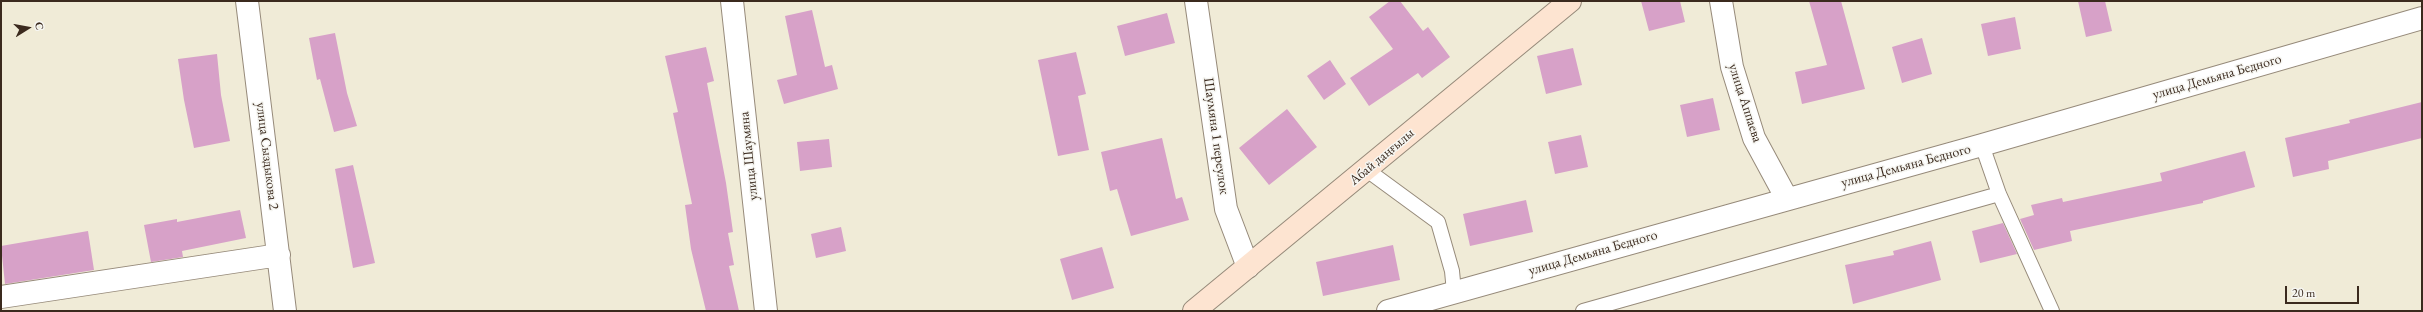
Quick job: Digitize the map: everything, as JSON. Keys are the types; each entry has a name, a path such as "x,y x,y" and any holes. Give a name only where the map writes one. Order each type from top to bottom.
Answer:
{"street":[{"name":"улица Сыздыкова 2","path":"247,1 286,311"},
{"name":"улица Шаумяна","path":"732,1 766,311"},
{"name":"Шаумяна 1 переулок","path":"1196,1 1226,210 1248,267"},
{"name":"Абай даңғылы","path":"1194,311 1367,170 1570,1"},
{"name":"улица Аппаева","path":"1721,1 1732,67 1754,138 1787,199"},
{"name":"улица Демьяна Бедного","path":"1388,311 1982,145 2422,18"},
{"path":"1,298 279,255"}],"lane":[{"path":"1982,145 1999,194 2052,311"},
{"path":"1367,170 1438,222 1452,271 1454,292"},
{"path":"1583,311 1999,194"}],"building":[{"path":"1390,1 1400,1 1423,31 1428,27 1450,57 1422,78 1418,73 1369,106 1350,78 1393,49 1369,17"},
{"path":"1641,1 1680,1 1685,22 1649,31"},
{"path":"1809,1 1841,1 1865,89 1802,104 1795,72 1827,65"},
{"path":"2078,1 2105,1 2112,31 2086,37"},
{"path":"812,10 825,67 832,65 838,89 784,104 777,80 797,75 785,16"},
{"path":"1167,13 1175,43 1125,56 1117,26"},
{"path":"2015,17 2021,49 1988,56 1981,24"},
{"path":"335,33 347,93 357,126 334,132 320,79 317,80 309,38"},
{"path":"1922,38 1932,74 1902,83 1892,47"},
{"path":"706,47 714,81 707,83 726,183 733,232 728,233 734,265 729,266 739,311 706,311 691,249 685,205 692,204 673,113 678,112 665,56"},
{"path":"1573,48 1582,85 1546,94 1537,56"},
{"path":"1076,52 1086,94 1078,96 1089,150 1058,156 1038,60"},
{"path":"217,54 221,95 230,141 194,148 184,100 178,59"},
{"path":"1330,60 1346,84 1324,100 1307,76"},
{"path":"1713,98 1720,130 1687,137 1680,105"},
{"path":"2422,102 2422,138 2328,161 2329,169 2293,177 2285,138 2350,123 2349,120"},
{"path":"1287,109 1317,147 1269,185 1239,148"},
{"path":"1581,135 1588,167 1555,174 1548,142"},
{"path":"1162,138 1176,199 1182,197 1189,220 1131,236 1117,189 1110,191 1101,152"},
{"path":"829,139 832,167 800,171 797,142"},
{"path":"2245,151 2255,187 2203,201 2203,203 2070,231 2072,241 2034,250 2020,219 2034,215 2031,205 2062,198 2063,202 2162,181 2160,173"},
{"path":"353,165 375,263 353,268 335,169"},
{"path":"1526,200 1533,232 1470,246 1463,214"},
{"path":"240,210 246,238 182,251 183,257 151,262 144,225 177,219 177,222"},
{"path":"2003,223 2017,254 1980,263 1972,231"},
{"path":"841,227 846,251 816,258 811,234"},
{"path":"88,231 94,270 5,284 1,246"},
{"path":"1931,241 1941,280 1853,304 1845,265 1894,255 1893,251"},
{"path":"1393,245 1400,280 1323,296 1316,262"},
{"path":"1102,247 1114,288 1072,300 1060,259"}]}
